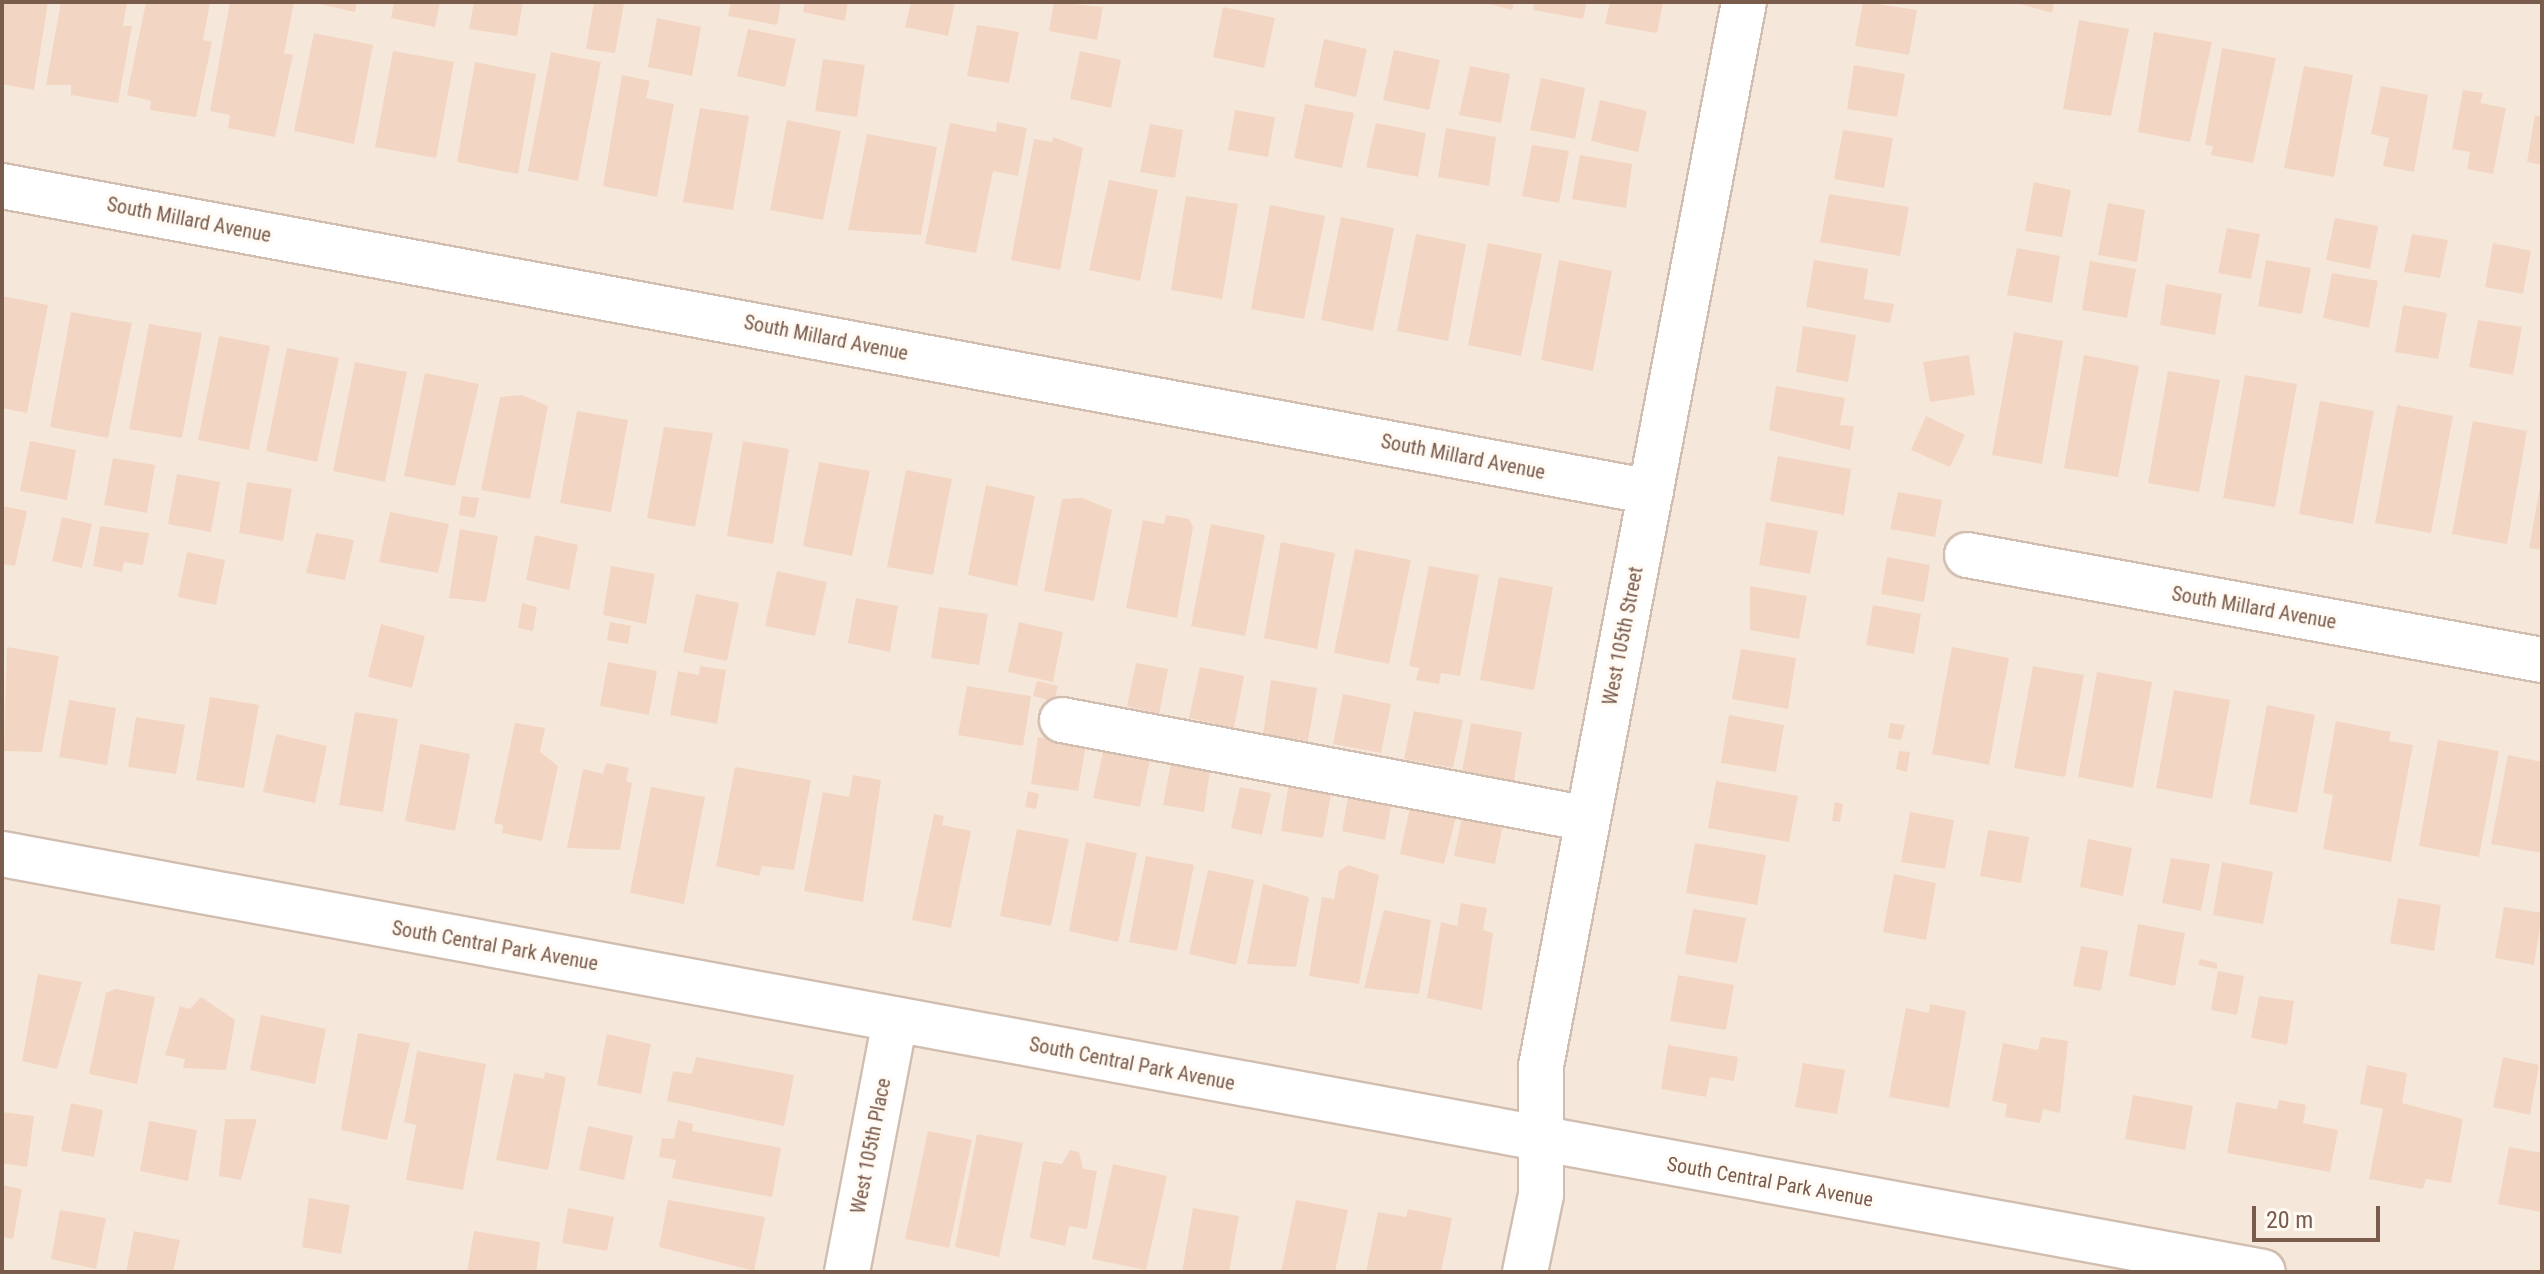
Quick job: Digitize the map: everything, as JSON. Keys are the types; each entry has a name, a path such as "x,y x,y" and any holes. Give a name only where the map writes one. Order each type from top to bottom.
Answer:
{"street":[{"name":"West 105th Street","path":"1525,1272 1541,1195 1541,1066 1744,2"},
{"name":"South Millard Avenue","path":"2,186 1651,492"},
{"name":"South Millard Avenue","path":"1967,555 2542,660"},
{"path":"1062,720 1588,819"},
{"name":"South Central Park Avenue","path":"2,854 2263,1272"},
{"name":"West 105th Place","path":"847,1272 895,1020"}],"shaded area":[{"path":"2,2 2542,2 2542,1272 2,1272"}],"building":[{"path":"2,2 48,2 34,90 2,84"},
{"path":"61,2 127,2 123,26 132,26 118,103 71,95 71,85 46,85"},
{"path":"146,2 210,2 203,40 212,42 196,117 150,110 151,101 127,95"},
{"path":"230,2 294,2 284,53 293,55 275,137 228,128 230,115 210,111"},
{"path":"311,2 357,2 355,12"},
{"path":"394,2 440,2 435,27 391,18"},
{"path":"474,2 523,2 517,36 469,29"},
{"path":"594,2 624,4 615,53 586,49"},
{"path":"731,2 781,2 777,25 728,16"},
{"path":"805,2 848,2 845,21 803,12"},
{"path":"911,2 955,2 948,36 905,27"},
{"path":"1054,2 1103,7 1097,40 1049,31"},
{"path":"1482,2 1514,2 1512,10"},
{"path":"1534,2 1587,2 1583,19 1533,10"},
{"path":"1610,2 1663,2 1657,33 1605,24"},
{"path":"1863,2 1917,10 1909,55 1855,46"},
{"path":"2013,2 2054,2 2052,13"},
{"path":"1223,7 1275,18 1264,68 1213,57"},
{"path":"657,18 701,27 692,76 648,67"},
{"path":"2079,20 2129,29 2111,116 2063,109"},
{"path":"977,25 1019,32 1009,83 967,76"},
{"path":"748,29 796,39 785,87 737,76"},
{"path":"2154,32 2212,42 2190,142 2138,132"},
{"path":"314,33 373,45 354,144 294,131"},
{"path":"1324,39 1367,49 1356,97 1314,87"},
{"path":"2222,48 2276,58 2253,163 2211,155 2213,146 2205,145"},
{"path":"1394,50 1440,60 1429,110 1383,100"},
{"path":"393,51 454,62 436,158 375,147"},
{"path":"1080,51 1121,60 1111,108 1070,99"},
{"path":"551,52 601,62 578,181 528,171"},
{"path":"823,59 865,65 857,117 815,111"},
{"path":"475,62 536,74 518,174 457,162"},
{"path":"1854,65 1905,74 1897,117 1847,109"},
{"path":"1470,66 1510,74 1501,123 1459,115"},
{"path":"2304,66 2353,75 2334,177 2284,168"},
{"path":"622,75 650,81 646,98 674,104 657,197 603,186"},
{"path":"1541,78 1585,88 1575,139 1530,130"},
{"path":"2381,86 2428,95 2414,172 2383,166 2389,138 2371,134"},
{"path":"2463,90 2483,93 2480,103 2506,108 2493,174 2467,169 2470,152 2452,149"},
{"path":"1600,100 1647,111 1638,152 1591,141"},
{"path":"1305,104 1354,113 1342,168 1294,158"},
{"path":"700,108 749,116 733,210 683,202"},
{"path":"1235,110 1275,117 1268,157 1228,150"},
{"path":"2535,115 2542,117 2542,165 2527,162"},
{"path":"787,120 841,131 823,220 770,210"},
{"path":"997,122 1027,128 1018,176 993,171 976,253 925,244 950,123 996,132"},
{"path":"1376,123 1426,133 1418,177 1366,167"},
{"path":"1150,124 1183,130 1175,178 1140,172"},
{"path":"1446,128 1496,137 1489,186 1438,177"},
{"path":"1843,130 1893,138 1884,188 1834,179"},
{"path":"867,134 937,147 921,235 848,230"},
{"path":"1053,137 1083,148 1060,270 1011,260 1034,139 1052,142"},
{"path":"1532,145 1569,151 1559,203 1522,196"},
{"path":"1580,155 1632,164 1626,208 1572,199"},
{"path":"1109,180 1158,190 1140,281 1089,270"},
{"path":"2034,182 2071,190 2062,237 2025,231"},
{"path":"1829,194 1909,207 1900,256 1820,242"},
{"path":"1186,196 1238,204 1222,299 1171,290"},
{"path":"2108,203 2145,210 2137,262 2098,255"},
{"path":"1270,205 1325,216 1304,319 1251,309"},
{"path":"1341,217 1394,228 1373,331 1321,320"},
{"path":"2335,218 2378,226 2370,269 2326,260"},
{"path":"2227,228 2260,234 2251,279 2218,273"},
{"path":"1416,234 1466,244 1448,341 1397,331"},
{"path":"2412,234 2448,240 2440,278 2404,272"},
{"path":"1488,243 1542,254 1521,356 1468,345"},
{"path":"2493,243 2531,251 2523,294 2485,287"},
{"path":"2017,248 2060,256 2052,303 2007,295"},
{"path":"1559,260 1612,271 1593,371 1541,360"},
{"path":"1814,260 1868,269 1864,299 1894,304 1890,323 1806,307"},
{"path":"2266,260 2311,268 2302,314 2258,306"},
{"path":"2090,261 2136,269 2127,318 2082,310"},
{"path":"2332,273 2378,281 2369,328 2323,318"},
{"path":"2166,284 2222,294 2215,335 2160,325"},
{"path":"2,296 48,305 27,413 2,408"},
{"path":"2403,305 2447,313 2438,359 2395,352"},
{"path":"71,312 132,323 108,438 50,427"},
{"path":"2478,320 2522,327 2513,375 2469,367"},
{"path":"149,324 202,333 182,438 129,429"},
{"path":"1803,326 1856,335 1848,382 1796,372"},
{"path":"2014,332 2063,341 2042,464 1992,455"},
{"path":"219,336 270,346 249,450 198,440"},
{"path":"287,348 339,358 317,462 266,451"},
{"path":"1969,355 1975,395 1930,402 1923,362"},
{"path":"2084,355 2139,366 2118,477 2064,468"},
{"path":"355,362 407,372 385,482 333,471"},
{"path":"2168,371 2220,380 2199,492 2148,483"},
{"path":"425,373 479,384 455,486 404,476"},
{"path":"2245,375 2297,384 2275,507 2223,498"},
{"path":"1776,386 1845,398 1840,425 1854,426 1850,450 1769,430"},
{"path":"522,395 548,406 530,499 481,490 500,397"},
{"path":"2320,401 2374,411 2353,524 2299,514"},
{"path":"2397,405 2453,416 2431,533 2375,523"},
{"path":"577,411 628,420 611,512 560,503"},
{"path":"1926,416 1965,435 1950,467 1911,450"},
{"path":"2473,421 2527,431 2507,544 2452,534"},
{"path":"664,427 713,433 695,527 647,518"},
{"path":"30,441 76,450 67,500 20,491"},
{"path":"743,441 789,449 773,544 727,536"},
{"path":"1778,456 1851,469 1844,515 1770,501"},
{"path":"113,458 155,465 147,513 104,505"},
{"path":"819,462 870,471 852,556 803,546"},
{"path":"906,470 952,479 933,575 887,567"},
{"path":"177,474 220,482 211,532 168,524"},
{"path":"247,482 292,489 283,541 239,533"},
{"path":"986,485 1035,496 1017,586 968,575"},
{"path":"2542,487 2542,550 2529,548"},
{"path":"1898,492 1942,500 1935,537 1890,529"},
{"path":"462,496 479,498 475,518 459,515"},
{"path":"1082,498 1112,510 1094,601 1044,591 1062,499"},
{"path":"2,506 27,511 15,566 2,564"},
{"path":"390,512 449,524 438,573 379,562"},
{"path":"1166,515 1189,519 1193,527 1177,618 1126,608 1143,520 1164,524"},
{"path":"62,517 92,524 82,568 52,561"},
{"path":"1766,522 1818,531 1810,574 1759,565"},
{"path":"1211,524 1265,535 1245,636 1191,626"},
{"path":"100,526 149,533 143,565 124,562 122,572 93,566"},
{"path":"460,529 498,536 486,602 449,598"},
{"path":"316,533 354,540 345,580 306,573"},
{"path":"535,535 578,545 569,590 526,580"},
{"path":"1281,542 1335,553 1317,649 1264,638"},
{"path":"1355,549 1411,560 1389,664 1334,653"},
{"path":"187,552 225,560 216,605 178,597"},
{"path":"1887,557 1930,565 1924,602 1881,594"},
{"path":"611,566 655,574 646,624 603,615"},
{"path":"1429,566 1479,575 1460,676 1441,673 1439,684 1416,680 1419,668 1409,666"},
{"path":"777,571 827,582 815,636 765,626"},
{"path":"1499,577 1553,587 1534,690 1480,680"},
{"path":"1750,586 1807,596 1799,639 1750,630"},
{"path":"696,594 739,603 727,661 683,652"},
{"path":"856,598 898,606 890,652 848,643"},
{"path":"522,603 537,607 533,631 518,628"},
{"path":"1873,605 1921,614 1914,654 1866,645"},
{"path":"939,607 988,614 979,665 931,658"},
{"path":"610,622 631,626 628,644 607,640"},
{"path":"1019,622 1063,632 1053,682 1008,672"},
{"path":"381,624 425,636 412,688 368,677"},
{"path":"7,647 59,656 42,752 4,751"},
{"path":"1952,647 2009,658 1989,765 1932,754"},
{"path":"1741,649 1796,658 1788,709 1732,699"},
{"path":"608,662 657,671 649,715 600,706"},
{"path":"1136,663 1168,669 1159,714 1127,706"},
{"path":"700,666 726,670 717,724 670,715 678,671 699,675"},
{"path":"2033,666 2084,675 2065,777 2014,768"},
{"path":"1200,667 1244,676 1234,728 1189,718"},
{"path":"2097,672 2152,682 2133,788 2078,777"},
{"path":"1271,680 1317,688 1308,741 1263,734"},
{"path":"1037,681 1058,686 1054,702 1033,696"},
{"path":"967,686 1031,696 1023,746 958,735"},
{"path":"2174,690 2230,700 2212,799 2156,788"},
{"path":"1343,694 1391,704 1381,753 1333,744"},
{"path":"210,697 259,705 244,788 196,780"},
{"path":"69,700 116,708 107,765 59,757"},
{"path":"2267,705 2315,715 2297,813 2249,804"},
{"path":"1414,711 1463,720 1453,768 1404,759"},
{"path":"355,712 398,719 383,812 339,805"},
{"path":"1729,715 1784,725 1776,772 1721,763"},
{"path":"136,717 185,725 176,774 128,767"},
{"path":"2336,721 2391,732 2389,741 2413,745 2391,862 2323,849 2333,795 2323,793"},
{"path":"515,723 545,728 540,752 558,766 542,841 502,833 503,825 494,823"},
{"path":"1471,723 1522,732 1514,781 1462,772"},
{"path":"1890,723 1905,725 1901,740 1888,738"},
{"path":"276,734 327,746 315,803 263,792"},
{"path":"1038,737 1086,745 1078,791 1031,784"},
{"path":"2438,740 2499,751 2479,857 2419,846"},
{"path":"420,744 470,754 455,831 405,821"},
{"path":"1899,751 1910,752 1907,772 1896,769"},
{"path":"1103,752 1150,760 1140,807 1093,798"},
{"path":"2508,755 2542,762 2542,853 2491,844"},
{"path":"606,763 629,768 626,781 632,783 620,850 567,848 583,769 603,774"},
{"path":"1171,763 1210,770 1204,812 1163,805"},
{"path":"735,767 811,780 794,870 762,866 759,876 716,866"},
{"path":"853,775 881,780 863,902 804,891 823,792 849,797"},
{"path":"1716,781 1798,796 1789,842 1708,828"},
{"path":"1289,782 1332,790 1323,838 1281,831"},
{"path":"651,787 705,797 684,904 630,893"},
{"path":"1240,787 1271,793 1262,835 1231,828"},
{"path":"1028,791 1039,794 1036,809 1025,807"},
{"path":"1349,792 1392,800 1385,840 1342,831"},
{"path":"1835,802 1843,804 1840,822 1832,821"},
{"path":"1410,807 1456,817 1444,864 1400,854"},
{"path":"1463,812 1504,819 1495,864 1454,856"},
{"path":"1910,812 1954,820 1945,869 1901,862"},
{"path":"934,814 944,816 942,825 971,831 951,928 912,920"},
{"path":"1017,829 1069,839 1051,926 1000,916"},
{"path":"1988,830 2029,837 2021,883 1980,876"},
{"path":"2088,839 2132,848 2123,896 2080,887"},
{"path":"1086,842 1137,853 1118,942 1069,931"},
{"path":"1695,843 1766,855 1757,905 1686,893"},
{"path":"1146,856 1194,865 1177,951 1129,942"},
{"path":"2171,858 2210,864 2201,911 2162,903"},
{"path":"2222,862 2273,872 2263,924 2213,915"},
{"path":"1348,865 1379,875 1359,984 1309,976 1322,897 1334,899 1339,871"},
{"path":"1208,870 1254,880 1236,965 1189,954"},
{"path":"1894,874 1936,883 1926,940 1883,932"},
{"path":"1263,884 1309,897 1296,967 1247,964"},
{"path":"2398,898 2441,905 2434,951 2390,943"},
{"path":"1461,903 1487,908 1483,930 1493,933 1482,1010 1427,998 1441,922 1457,926"},
{"path":"2504,907 2542,913 2534,965 2495,958"},
{"path":"1693,909 1746,918 1737,963 1685,954"},
{"path":"1384,910 1431,920 1419,994 1364,988"},
{"path":"2138,924 2185,933 2175,986 2129,976"},
{"path":"2081,946 2108,951 2101,991 2073,986"},
{"path":"2200,959 2217,963 2217,969 2198,965"},
{"path":"2218,971 2244,976 2237,1015 2211,1010"},
{"path":"38,974 82,982 57,1069 22,1061"},
{"path":"1678,975 1734,985 1726,1030 1670,1021"},
{"path":"116,989 155,997 137,1084 89,1074 106,993"},
{"path":"2259,996 2294,1001 2287,1045 2251,1038"},
{"path":"201,997 235,1020 226,1070 183,1068 185,1059 165,1055 180,1006 190,1009"},
{"path":"1930,1004 1966,1011 1949,1108 1889,1097 1906,1008 1929,1013"},
{"path":"261,1015 326,1029 315,1084 250,1070"},
{"path":"358,1033 410,1043 387,1140 341,1130"},
{"path":"607,1034 651,1044 641,1094 597,1085"},
{"path":"2041,1037 2068,1041 2060,1113 2043,1109 2040,1123 2005,1117 2007,1104 1992,1101 2003,1043 2038,1050"},
{"path":"1668,1045 1738,1057 1734,1081 1710,1077 1706,1097 1661,1089"},
{"path":"417,1051 486,1064 463,1190 406,1180 416,1125 404,1122"},
{"path":"696,1057 794,1075 784,1126 667,1101 673,1071 692,1074"},
{"path":"2503,1057 2539,1065 2530,1115 2493,1107"},
{"path":"1803,1063 1845,1070 1837,1114 1795,1107"},
{"path":"2367,1065 2407,1073 2402,1103 2463,1119 2451,1183 2426,1179 2423,1189 2369,1179 2383,1109 2360,1104"},
{"path":"545,1072 566,1077 548,1170 496,1160 514,1073 544,1079"},
{"path":"2133,1095 2193,1106 2185,1150 2125,1139"},
{"path":"2279,1100 2306,1105 2303,1123 2338,1130 2330,1172 2227,1153 2236,1102 2277,1109"},
{"path":"71,1103 103,1110 94,1157 61,1151"},
{"path":"2,1112 34,1116 27,1167 2,1163"},
{"path":"225,1119 257,1119 241,1180 219,1176"},
{"path":"678,1120 693,1124 692,1131 781,1148 772,1197 672,1178 676,1160 659,1157 662,1138 674,1139"},
{"path":"149,1121 197,1130 188,1181 140,1171"},
{"path":"588,1126 633,1136 624,1180 579,1170"},
{"path":"928,1131 972,1140 949,1248 905,1239"},
{"path":"977,1134 1023,1143 999,1257 955,1247"},
{"path":"2509,1147 2542,1153 2541,1212 2498,1204"},
{"path":"1070,1150 1079,1152 1083,1169 1097,1171 1087,1229 1069,1226 1065,1246 1030,1238 1043,1161 1062,1164"},
{"path":"1113,1164 1167,1176 1146,1270 1092,1259"},
{"path":"2,1185 22,1189 13,1239 2,1237"},
{"path":"309,1198 350,1205 341,1254 302,1247"},
{"path":"668,1200 765,1217 754,1271 659,1247"},
{"path":"1296,1200 1348,1210 1335,1272 1281,1272"},
{"path":"568,1208 614,1217 607,1251 562,1243"},
{"path":"1193,1208 1239,1216 1229,1272 1182,1272"},
{"path":"1408,1209 1452,1218 1441,1272 1366,1272 1378,1212 1406,1217"},
{"path":"60,1210 106,1218 96,1269 51,1259"},
{"path":"134,1231 180,1240 173,1272 126,1272"},
{"path":"474,1231 540,1242 536,1272 467,1272"}]}
